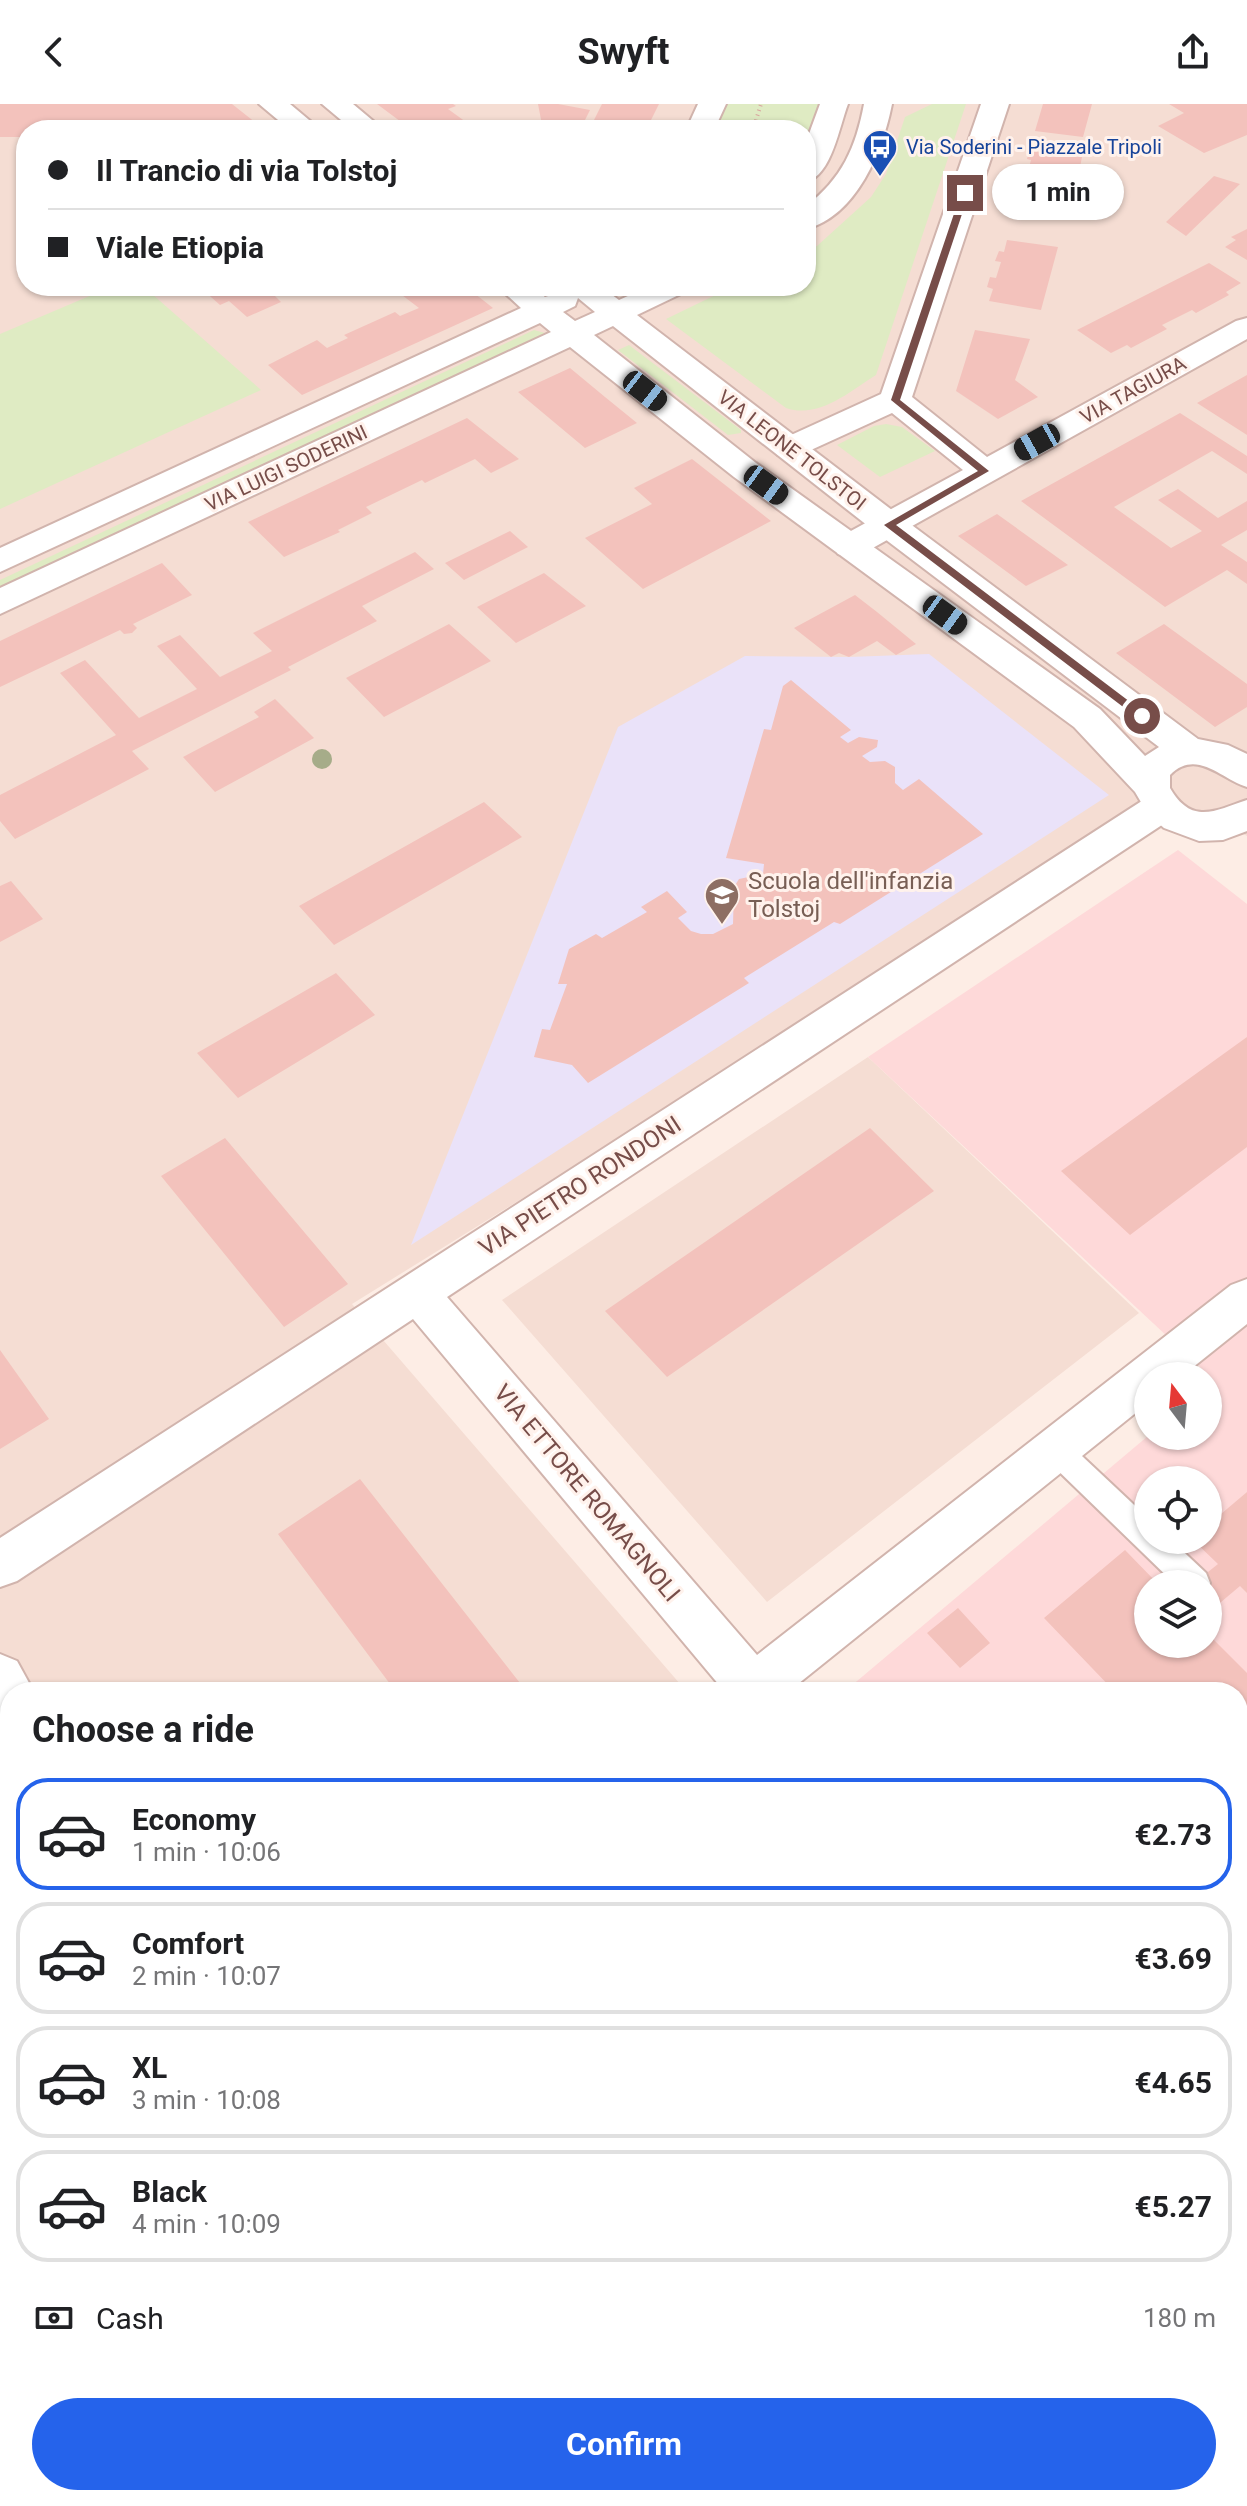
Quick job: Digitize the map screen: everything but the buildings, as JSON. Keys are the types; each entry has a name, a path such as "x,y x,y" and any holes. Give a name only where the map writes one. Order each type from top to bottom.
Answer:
{"street":[{"path":"273,104 294,120"},
{"path":"336,104 357,120"},
{"path":"816,153 834,104"},
{"path":"816,213 832,201 858,173 870,146 878,104"},
{"path":"745,470 895,400 995,104"},
{"name":"VIA LEONE TOLSTOI","path":"524,296 745,470 1087,718 1156,795 1187,823 1212,826 1247,849"},
{"name":"VIA LUIGI SODERINI","path":"0,561 570,296"},
{"name":"VIA LEONE TOLSTOI","path":"597,296 616,314 889,525 1191,752 1210,753 1242,762"},
{"name":"VIA LUIGI SODERINI","path":"0,602 653,296"},
{"name":"VIA TAGIURA","path":"850,546 1247,327"},
{"path":"895,400 985,471"},
{"path":"1156,795 1159,763 1173,755 1191,752"},
{"name":"VIA PIETRO RONDONI","path":"0,1565 417,1293 1156,795"},
{"path":"1212,826 1231,823 1247,814"},
{"name":"VIA ETTORE ROMAGNOLI","path":"417,1293 748,1682"},
{"path":"1166,1362 1247,1298"},
{"path":"765,1682 1134,1387"}],"lane":[{"path":"1056,1450 1134,1525"},
{"path":"1165,1554 1181,1570"}],"shaded area":[{"path":"0,104 1247,104 1247,836 1213,817 1178,808 811,1019 352,1304 678,1682 0,1682"},
{"name":"Scuola dell'infanzia Tolstoj","path":"929,654 1109,795 411,1245 618,727 745,656"},
{"path":"1178,850 1247,904 1247,1682 856,1682 1134,1448 1222,1450 1222,1362 1195,1362 868,1057"},
{"path":"868,1057 1139,1313 767,1602 502,1300"}],"green space":[{"path":"725,104 826,104 816,128 816,120 718,120"},
{"path":"932,104 966,104 876,375 822,407 810,410 786,408 666,319 713,296 816,296 816,246 871,197 886,174 905,117"},
{"path":"89,296 154,296 261,390 0,509 0,334"},
{"path":"534,330 546,336 0,593 0,580"},
{"path":"629,345 741,433 728,435 618,350"},
{"path":"886,424 902,427 935,451 880,477 837,445 874,426"}],"place":[{"name":"Via Soderini - Piazzale Tripoli","path":"880,178"},
{"name":"Scuola dell'infanzia Tolstoj","path":"722,926"}],"route":[{"path":"965,193 895,400 985,471 889,525 1142,716"}]}
